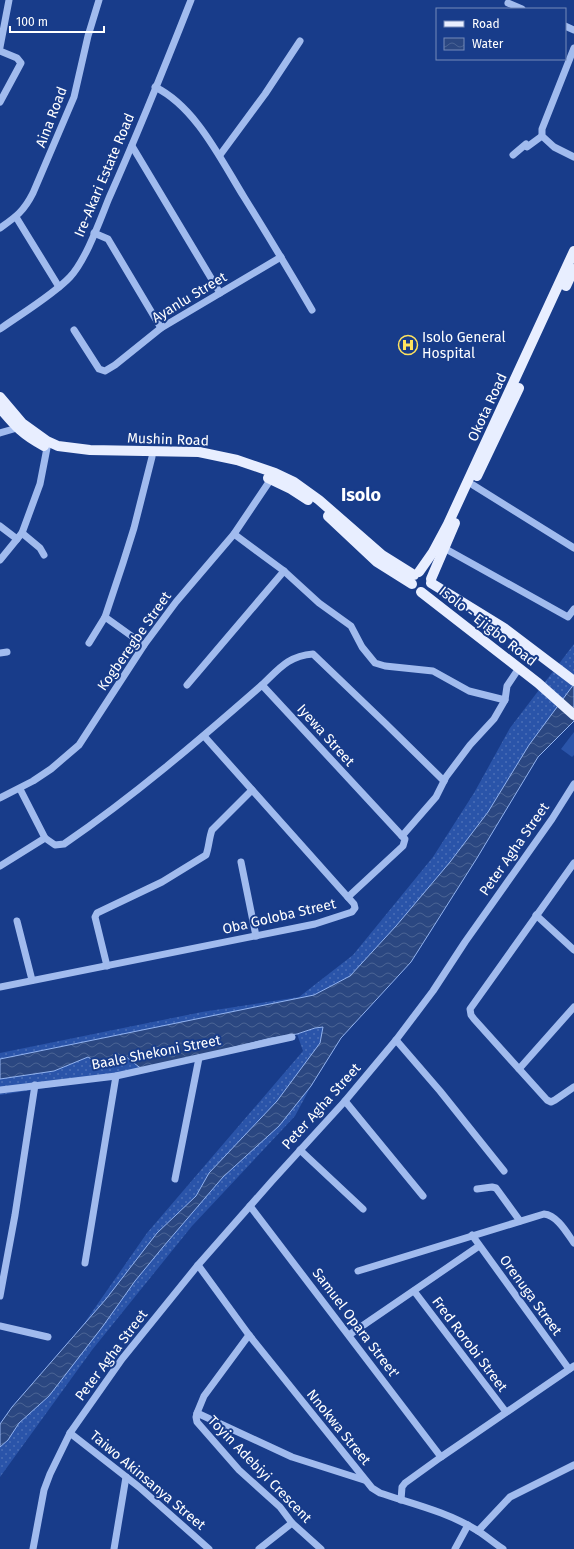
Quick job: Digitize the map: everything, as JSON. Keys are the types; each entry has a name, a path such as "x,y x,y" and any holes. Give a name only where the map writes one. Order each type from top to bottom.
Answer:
{"main road":[{"name":"Okota Road","path":"415,577 433,552 448,524 574,251"},
{"path":"431,581 425,572 415,577 415,590 421,592 427,590 431,581 444,548 574,270"},
{"name":"Mushin Road","path":"0,397 22,423 47,441 58,446 90,450 199,452 231,458 275,473 294,482 319,500 382,555 415,577"},
{"name":"Mushin Road","path":"0,408 17,428 30,439 47,448 69,454 181,457 224,462 250,470 291,489 316,505 377,562 415,577"},
{"name":"Isolo - Ejigbo Road","path":"431,581 504,628 574,681"},
{"name":"Isolo - Ejigbo Road","path":"421,592 538,682 574,715"}],"street":[{"path":"0,47 9,0"},
{"name":"Aina Road","path":"0,228 16,217 26,207 33,193 74,97 88,36 99,0"},
{"name":"Ire-Akari Estate Road","path":"0,329 59,287 71,276 78,266 132,146 155,87 179,34 189,1"},
{"path":"508,3 520,8"},
{"path":"220,155 265,94 300,41"},
{"path":"574,48 542,129 542,136 554,147 574,157"},
{"path":"0,51 17,58 21,63 0,102"},
{"path":"155,87 166,92 183,106 220,155 312,310"},
{"path":"513,155 526,144 527,147 542,136"},
{"path":"132,146 220,292"},
{"path":"16,217 59,287"},
{"path":"94,233 108,239 161,328"},
{"name":"Ayanlu Street","path":"74,330 99,369 105,371 115,365 161,328 281,257"},
{"path":"0,433 17,428"},
{"path":"0,560 19,536 40,484 47,448"},
{"path":"89,643 105,617 134,528 152,457"},
{"name":"Kogberegbe Street","path":"0,798 51,769 79,745 144,645 176,602 234,534 271,479"},
{"path":"473,485 574,548"},
{"path":"0,526 40,548 44,555"},
{"path":"234,534 284,571 319,603 351,626 362,647 375,663 385,666 434,671 469,691 505,700"},
{"path":"444,548 568,617 574,609"},
{"path":"187,685 284,571"},
{"path":"105,617 144,645"},
{"path":"20,788 45,838 55,845 64,844 128,798 204,736 288,661 304,655 313,654 444,781"},
{"path":"348,897 403,846 405,839 402,836 436,797 444,781 470,745 494,719 505,700 507,686 519,668"},
{"name":"Iyewa Street","path":"262,685 402,836"},
{"name":"Oba Goloba Street","path":"0,987 315,924 352,912 355,908 354,904 204,736"},
{"name":"Peter Agha Street","path":"32,1549 44,1490 50,1474 70,1433 122,1359 198,1265 344,1101 396,1040 433,991 465,942 552,820 574,784"},
{"path":"107,966 95,918 97,913 162,882 206,855 212,830 252,790"},
{"path":"0,866 45,838"},
{"path":"242,862 256,936"},
{"path":"574,863 470,1009 471,1015 474,1019 547,1100 551,1102 574,1087"},
{"path":"536,915 574,950"},
{"path":"17,921 32,980"},
{"path":"519,1069 574,1007"},
{"name":"Baale Shekoni Street","path":"0,1090 116,1076 292,1037"},
{"path":"396,1040 440,1091 504,1171"},
{"path":"175,1178 199,1058"},
{"path":"85,1263 116,1076"},
{"path":"0,1296 15,1215 35,1085"},
{"path":"344,1101 423,1196"},
{"path":"300,1150 363,1209"},
{"path":"477,1189 492,1187 496,1188 520,1221"},
{"name":"Samuel Opara Street'","path":"250,1206 440,1457"},
{"path":"358,1270 544,1214 554,1217 574,1241"},
{"name":"Orenuga Street","path":"472,1235 572,1368"},
{"path":"349,1335 479,1246"},
{"name":"Nnokwa Street","path":"198,1265 249,1335 372,1488 380,1493 438,1512 478,1531 503,1549"},
{"name":"Fred Rorobi Street","path":"414,1291 506,1412"},
{"path":"0,1326 48,1337"},
{"path":"196,1413 204,1396 249,1335"},
{"path":"401,1500 402,1487 405,1483 440,1457 572,1368"},
{"name":"Toyin Adebiyi Crescent","path":"321,1549 292,1523 280,1507 239,1470 197,1422 196,1413 292,1457 365,1480"},
{"name":"Taiwo Akinsanya Street","path":"70,1433 126,1477 202,1546 209,1549"},
{"path":"478,1531 510,1497 574,1465"},
{"path":"114,1549 126,1477"},
{"path":"259,1549 292,1523"},
{"path":"455,1549 468,1526"}],"shaded area":[{"path":"574,644 574,684 529,745 488,812 450,862 396,926 350,976 314,995 0,1060 0,1053 202,1012 299,997 353,955 433,857 474,793 510,728"},
{"path":"574,732 574,755 572,757 561,749"},
{"path":"323,1026 320,1043 277,1101 209,1173 196,1196 157,1233 73,1345 12,1407 76,1335 147,1233 303,1051 297,1034"},
{"path":"125,1056 143,1070 97,1080 0,1095 0,1079 54,1071 88,1057 99,1063"},
{"path":"311,1086 295,1116 192,1226 92,1350 0,1477 0,1447 8,1440 19,1423 49,1396 103,1326 135,1281 223,1177 279,1126"}],"water":[{"path":"574,684 574,721 538,757 477,858 411,962 341,1038 311,1086 279,1126 223,1177 135,1281 103,1326 49,1396 19,1423 8,1440 0,1447 0,1424 12,1407 106,1299 157,1233 196,1196 209,1173 277,1101 320,1043 323,1027 297,1034 271,1038 143,1070 125,1056 99,1063 88,1057 54,1071 0,1079 0,1059 314,995 350,976 396,926 450,862 488,812 529,745"}],"place":[{"name":"Isolo General Hospital","path":"408,345"}],"district":[{"name":"Isolo","path":"361,495"}]}
